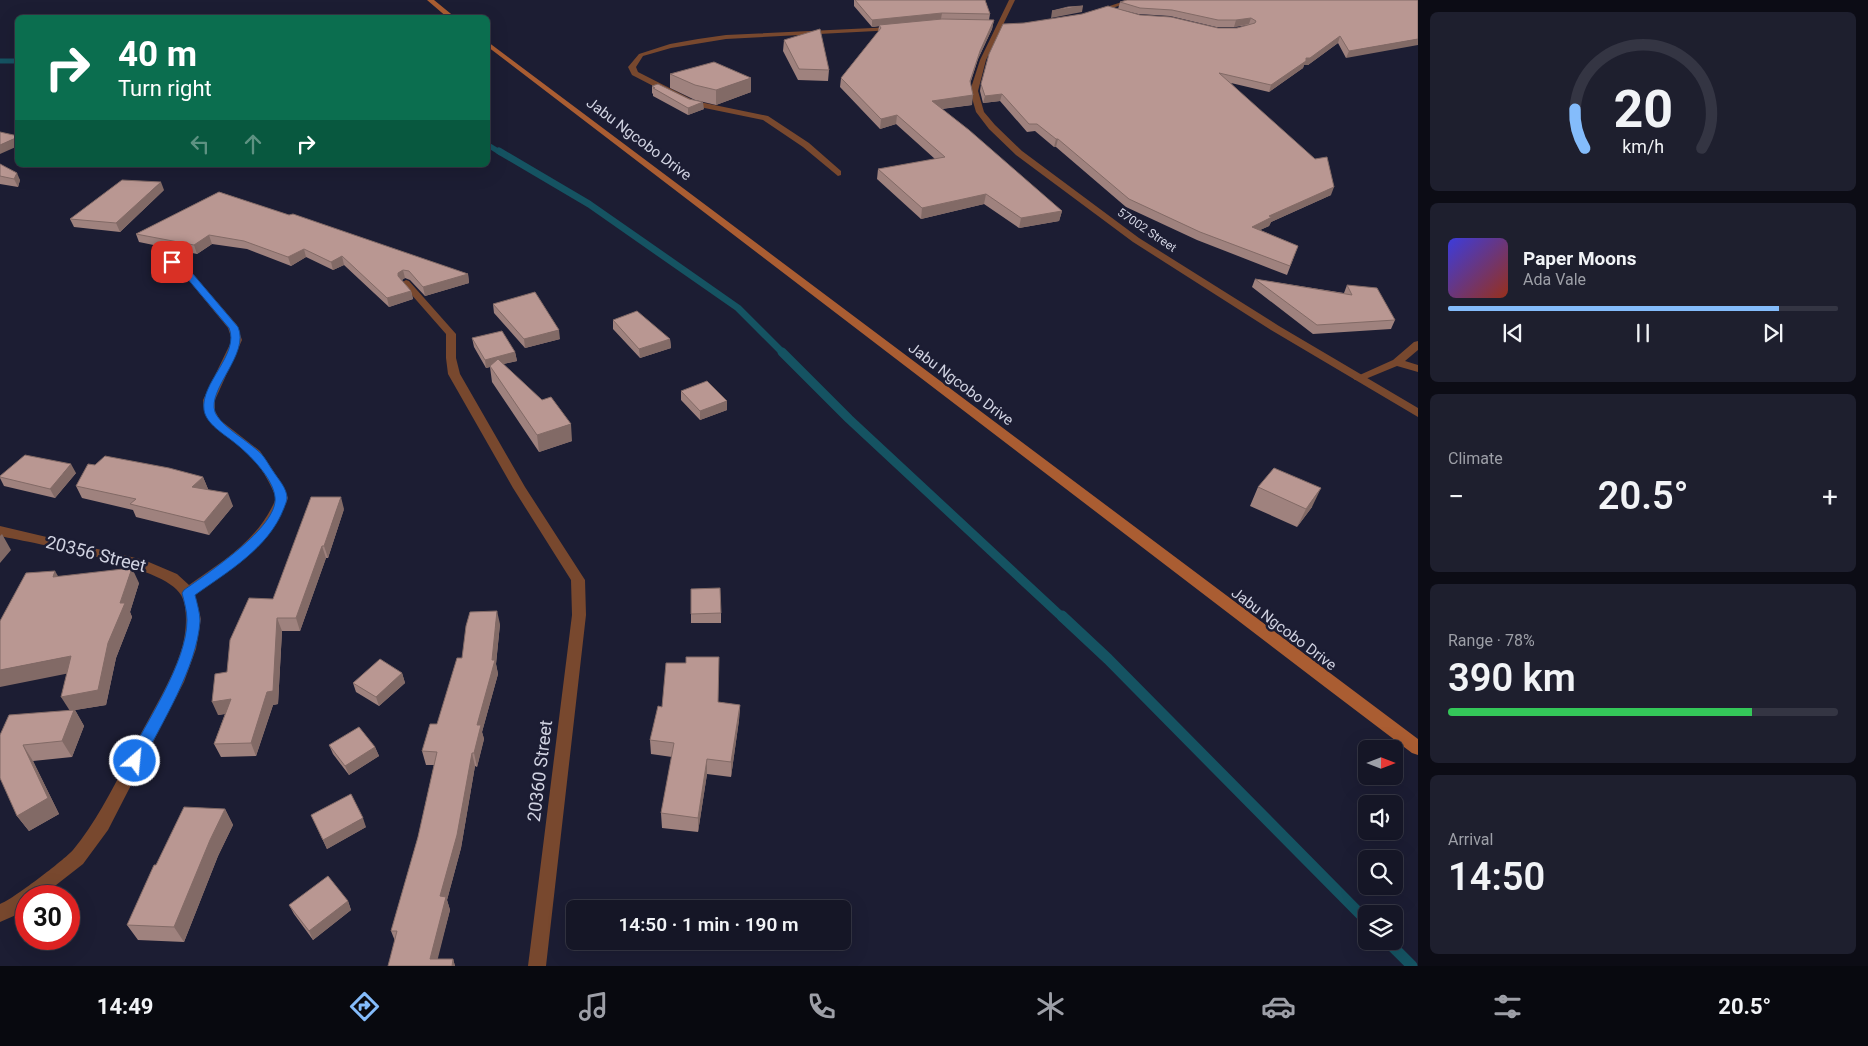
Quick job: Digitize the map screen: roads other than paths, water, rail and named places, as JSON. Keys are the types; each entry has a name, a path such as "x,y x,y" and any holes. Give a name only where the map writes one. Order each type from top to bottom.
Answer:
{"main road":[{"path":"430,0 449,15"},
{"name":"Jabu Ngcobo Drive","path":"490,46 1418,748"}],"street":[{"name":"57002 Street","path":"1012,0 983,60 974,91 980,112 992,127 1019,153 1136,240 1418,414"},
{"path":"1088,14 1135,0"},
{"path":"1105,9 1123,14"},
{"path":"838,173 806,145 771,121 745,113 693,103 635,73 632,67 641,55 670,46 698,41 726,38 869,32 900,28"},
{"path":"42,885 77,858 102,825 176,682 189,649 194,620 188,593 242,554 264,532 276,514 282,498 278,488 256,454 216,422 209,411 209,400 237,340 233,327 184,269 159,255"},
{"name":"20360 Street","path":"406,283 451,334 451,358 454,374 519,488 578,580 579,615 537,966"},
{"path":"1359,378 1397,362 1418,344"},
{"path":"1397,362 1418,369"},
{"name":"20356 Street","path":"0,531 139,562 172,576 188,593"},
{"path":"0,913 15,905"}],"waterway":[{"path":"0,61 15,61"},
{"path":"490,146 501,153"},
{"path":"499,151 589,204 738,308 849,419 1063,618"},
{"path":"1062,616 1108,659 1358,912"},
{"path":"1396,950 1412,966"}]}
